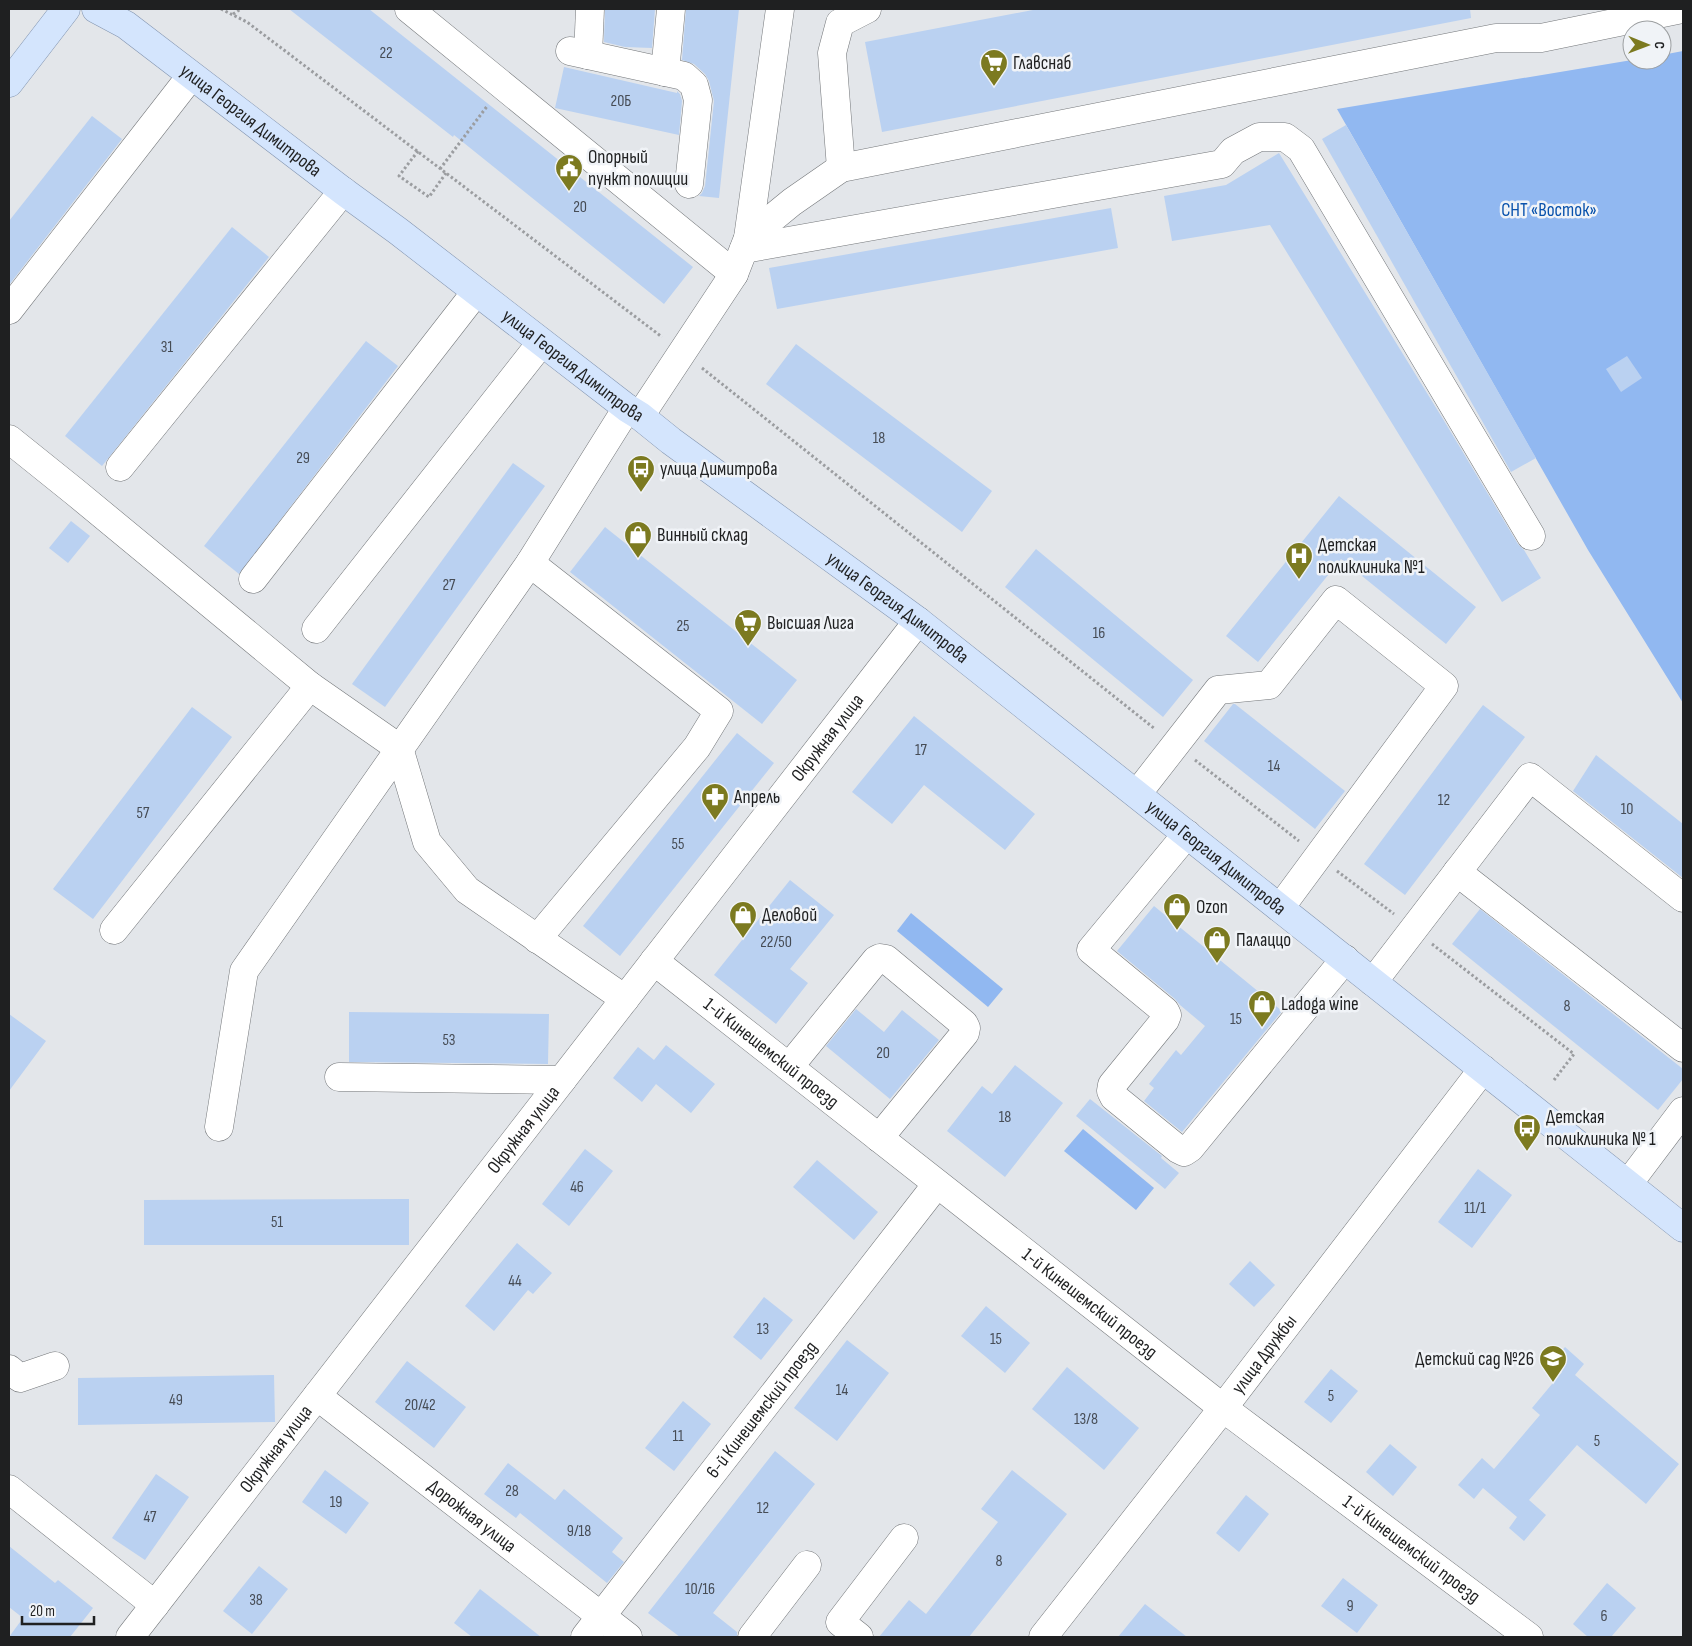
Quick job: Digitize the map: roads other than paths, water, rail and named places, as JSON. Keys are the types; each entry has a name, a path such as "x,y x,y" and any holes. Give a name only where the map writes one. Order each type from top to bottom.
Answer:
{"main road":[{"path":"9,83 66,9"},
{"name":"улица Георгия Димитрова","path":"96,9 126,25 679,447 918,621 1683,1228"}],"street":[{"path":"409,9 734,274"},
{"path":"590,9 579,54 684,76 694,85 698,100 688,184"},
{"path":"665,72 672,9"},
{"path":"219,1127 244,971 634,412 682,352 734,274 746,244 780,9"},
{"path":"841,168 832,53 840,23 867,9"},
{"path":"746,244 792,202 841,168 1496,38 1541,38 1682,9"},
{"path":"9,310 191,76"},
{"path":"746,244 1222,164 1233,151 1259,137 1285,137 1301,149 1531,536"},
{"path":"120,467 343,191"},
{"path":"252,579 476,292"},
{"path":"316,629 541,343"},
{"path":"9,439 310,686 399,748 427,842 467,890 625,999"},
{"path":"530,563 720,710 697,746 537,938"},
{"path":"1137,794 1218,690 1269,685 1336,600 1444,686 1280,908"},
{"name":"Окружная улица","path":"130,1637 918,621"},
{"path":"114,930 310,686"},
{"path":"1373,982 1530,777 1683,898"},
{"path":"1187,834 1091,950 1165,1011 1167,1015 1165,1020 1112,1085 1111,1091 1114,1097 1178,1150 1184,1152 1190,1148 1345,959"},
{"path":"1457,872 1683,1048"},
{"path":"789,1067 876,960 880,958 886,959 964,1024 966,1033 879,1138"},
{"name":"1-й Кинешемский проезд","path":"654,961 1223,1408 1529,1637"},
{"name":"улица Дружбы","path":"1051,1635 1484,1069"},
{"path":"339,1077 562,1080"},
{"path":"1628,1184 1683,1111"},
{"name":"6-й Кинешемский проезд","path":"593,1627 937,1184"},
{"path":"9,1369 20,1378 55,1366"},
{"name":"Дорожная улица","path":"317,1396 593,1627 628,1637"},
{"path":"9,1489 155,1605"},
{"path":"859,1637 840,1622 904,1538"},
{"path":"752,1637 808,1566"}],"place":[{"name":"Главснаб","path":"994,87"},
{"name":"Опорный пункт полиции","path":"569,192"},
{"name":"улица Димитрова","path":"641,493"},
{"name":"Винный склад","path":"638,559"},
{"name":"Детская поликлиника №1","path":"1299,580"},
{"name":"Высшая Лига","path":"748,647"},
{"name":"Апрель","path":"715,821"},
{"name":"Ozon","path":"1177,931"},
{"name":"Деловой","path":"743,939"},
{"name":"Палаццо","path":"1217,964"},
{"name":"Ladoga wine","path":"1262,1028"},
{"name":"Детская поликлиника № 1","path":"1527,1152"},
{"name":"Детский сад №26","path":"1553,1383"}],"park label":[{"name":"СНТ «Восток»","path":"1549,210"}]}
